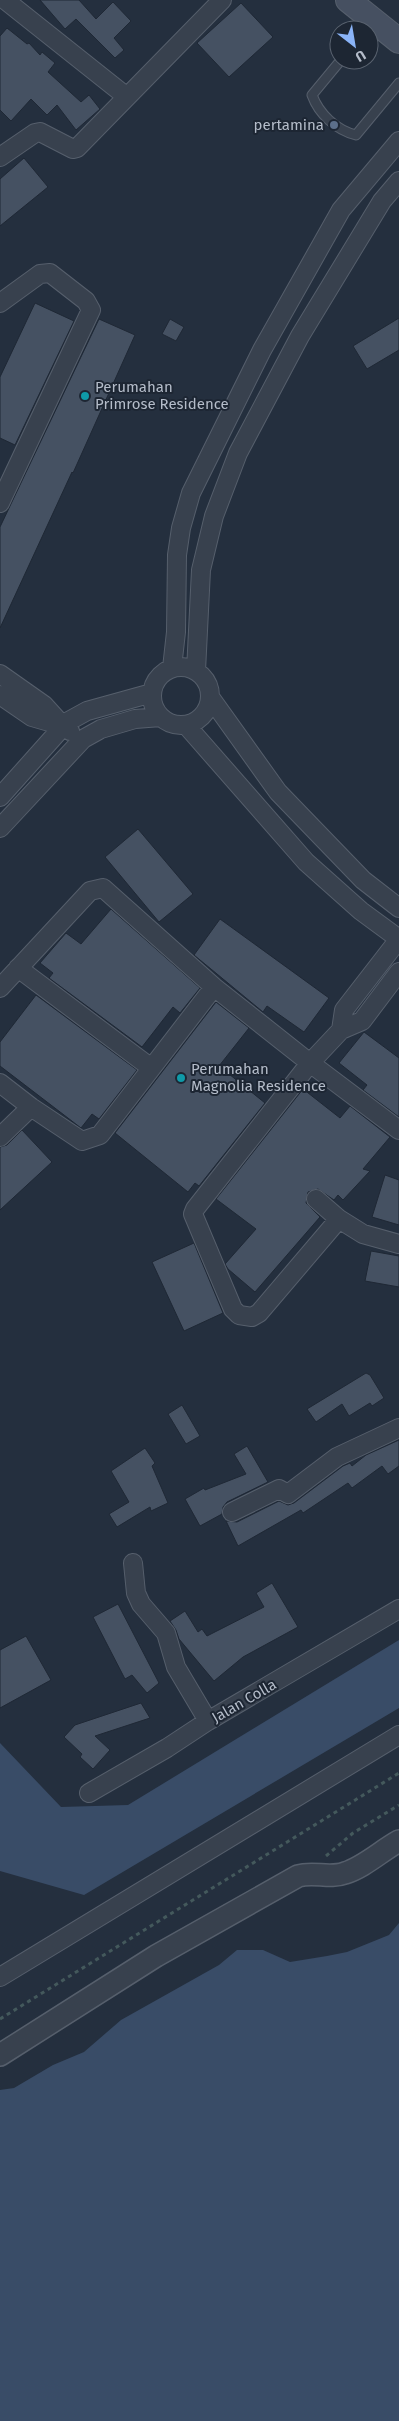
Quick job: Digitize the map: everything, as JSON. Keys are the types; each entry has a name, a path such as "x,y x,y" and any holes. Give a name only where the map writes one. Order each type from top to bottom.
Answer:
{"main road":[{"path":"348,0 365,20"},
{"path":"379,30 399,41"}],"street":[{"path":"6,0 127,97"},
{"path":"4,148 40,132 73,149 77,148 222,0"},
{"path":"172,668 176,632 177,555 181,528 191,493 262,350 341,210 399,141"},
{"path":"196,671 201,570 214,516 238,453 300,336 382,201 399,181"},
{"path":"0,303 40,274 50,273 86,301 91,310 0,503"},
{"path":"189,667 208,682 209,705 201,718 186,725 177,725 161,717 156,710 152,693 158,678 172,668 189,667"},
{"path":"0,674 44,704 63,726 83,739"},
{"path":"0,797 63,726 87,711 152,693"},
{"path":"0,696 32,717 63,726"},
{"path":"210,697 278,792 362,880 399,908"},
{"path":"0,828 83,739 102,729 135,719 161,717"},
{"path":"186,725 306,862 362,911 399,939 344,1010 341,1030"},
{"path":"274,827 294,809"},
{"path":"0,988 90,891 103,888 214,987 399,1130"},
{"path":"18,968 150,1067"},
{"path":"340,1219 259,1313 252,1317 240,1314 233,1309 193,1214 310,1063 341,1030 362,1021 399,972"},
{"path":"0,1083 73,1137 82,1141 94,1139 100,1135 150,1067 214,987"},
{"path":"0,1137 31,1106"},
{"path":"316,1199 340,1219 363,1234 399,1244"},
{"path":"232,1512 279,1490 289,1494 337,1458 399,1428"},
{"path":"133,1563 136,1593 141,1604 166,1633 176,1666 208,1721"},
{"name":"Jalan Colla","path":"89,1793 168,1748 208,1721 399,1609"},
{"path":"0,1977 399,1735"},
{"path":"0,2055 156,1956 265,1894 307,1873 333,1876 346,1873 399,1841"}],"lane":[{"path":"333,70 312,95 317,109 344,132 356,135 399,83"}],"path":[{"path":"0,2019 399,1773"},
{"path":"307,1873 353,1833 399,1805"}],"water":[{"path":"399,1640 399,1708 84,1895 0,1871 0,1743 61,1807 128,1805"},
{"path":"399,1923 399,2421 0,2421 0,2090 14,2088 53,2065 84,2052 121,2020 219,1965 237,1950 263,1950 290,1962 327,1956 347,1952 389,1935"}],"building":[{"path":"40,0 79,0 96,19 113,2 131,21 114,38 124,50 115,58 76,19 65,29"},
{"path":"241,3 273,37 229,77 197,43"},
{"path":"7,28 27,44 29,43 40,55 42,52 55,63 48,72 81,102 89,95 100,109 76,130 57,105 47,115 31,99 11,121 0,110 0,36"},
{"path":"24,158 48,187 0,226 0,179"},
{"path":"35,303 74,321 15,445 0,438 0,377"},
{"path":"399,318 399,350 367,369 353,346"},
{"path":"99,319 135,335 0,628 0,527"},
{"path":"170,319 184,327 176,341 162,334"},
{"path":"138,829 193,894 159,922 105,857"},
{"path":"111,909 200,988 180,1013 173,1007 142,1047 49,978 53,973 40,963 66,933 81,944"},
{"name":"Perumahan Magnolia Residence","path":"220,919 329,998 304,1032 267,1006 263,1012 194,955"},
{"path":"36,995 137,1070 99,1119 92,1114 81,1128 0,1066 0,1042"},
{"path":"216,1002 249,1028 219,1066 265,1103 199,1186 195,1183 188,1192 115,1133"},
{"name":"Perumahan Magnolia Residence","path":"364,1032 399,1058 399,1117 363,1090 367,1085 339,1063"},
{"path":"303,1089 340,1118 350,1106 390,1137 363,1169 370,1171 343,1200 338,1195 334,1200 318,1189 308,1192 306,1203 320,1217 255,1292 228,1269 225,1264 256,1229 216,1199"},
{"path":"22,1130 52,1162 0,1210 0,1147 7,1145"},
{"path":"385,1175 399,1180 399,1225 372,1217"},
{"path":"194,1243 223,1313 184,1331 152,1262"},
{"path":"371,1251 399,1256 399,1287 365,1281"},
{"path":"366,1373 370,1375 384,1398 372,1406 370,1403 349,1416 342,1404 316,1422 307,1409"},
{"path":"182,1405 200,1436 186,1444 168,1414"},
{"path":"399,1440 399,1466 388,1474 382,1466 352,1488 348,1483 303,1513 301,1510 238,1546 226,1521 237,1522 279,1501 288,1505 294,1503 343,1466 350,1463 352,1466 366,1455"},
{"path":"247,1446 268,1482 227,1502 223,1507 222,1514 200,1526 185,1499 204,1488 205,1490 246,1474 234,1454"},
{"path":"145,1448 155,1463 152,1466 168,1503 151,1511 150,1507 117,1527 109,1514 129,1502 111,1471"},
{"path":"272,1583 298,1627 243,1657 214,1681 179,1639 170,1621 185,1611 198,1632 202,1629 207,1636 264,1607 256,1593"},
{"path":"118,1604 159,1683 147,1693 132,1675 125,1679 93,1617"},
{"path":"26,1636 51,1680 0,1708 0,1650"},
{"path":"141,1703 150,1718 95,1736 110,1750 93,1769 80,1757 82,1754 64,1737 75,1725"}],"place":[{"name":"pertamina","path":"334,125"},
{"name":"Perumahan Primrose Residence","path":"85,396"},
{"name":"Perumahan Magnolia Residence","path":"181,1078"}]}
